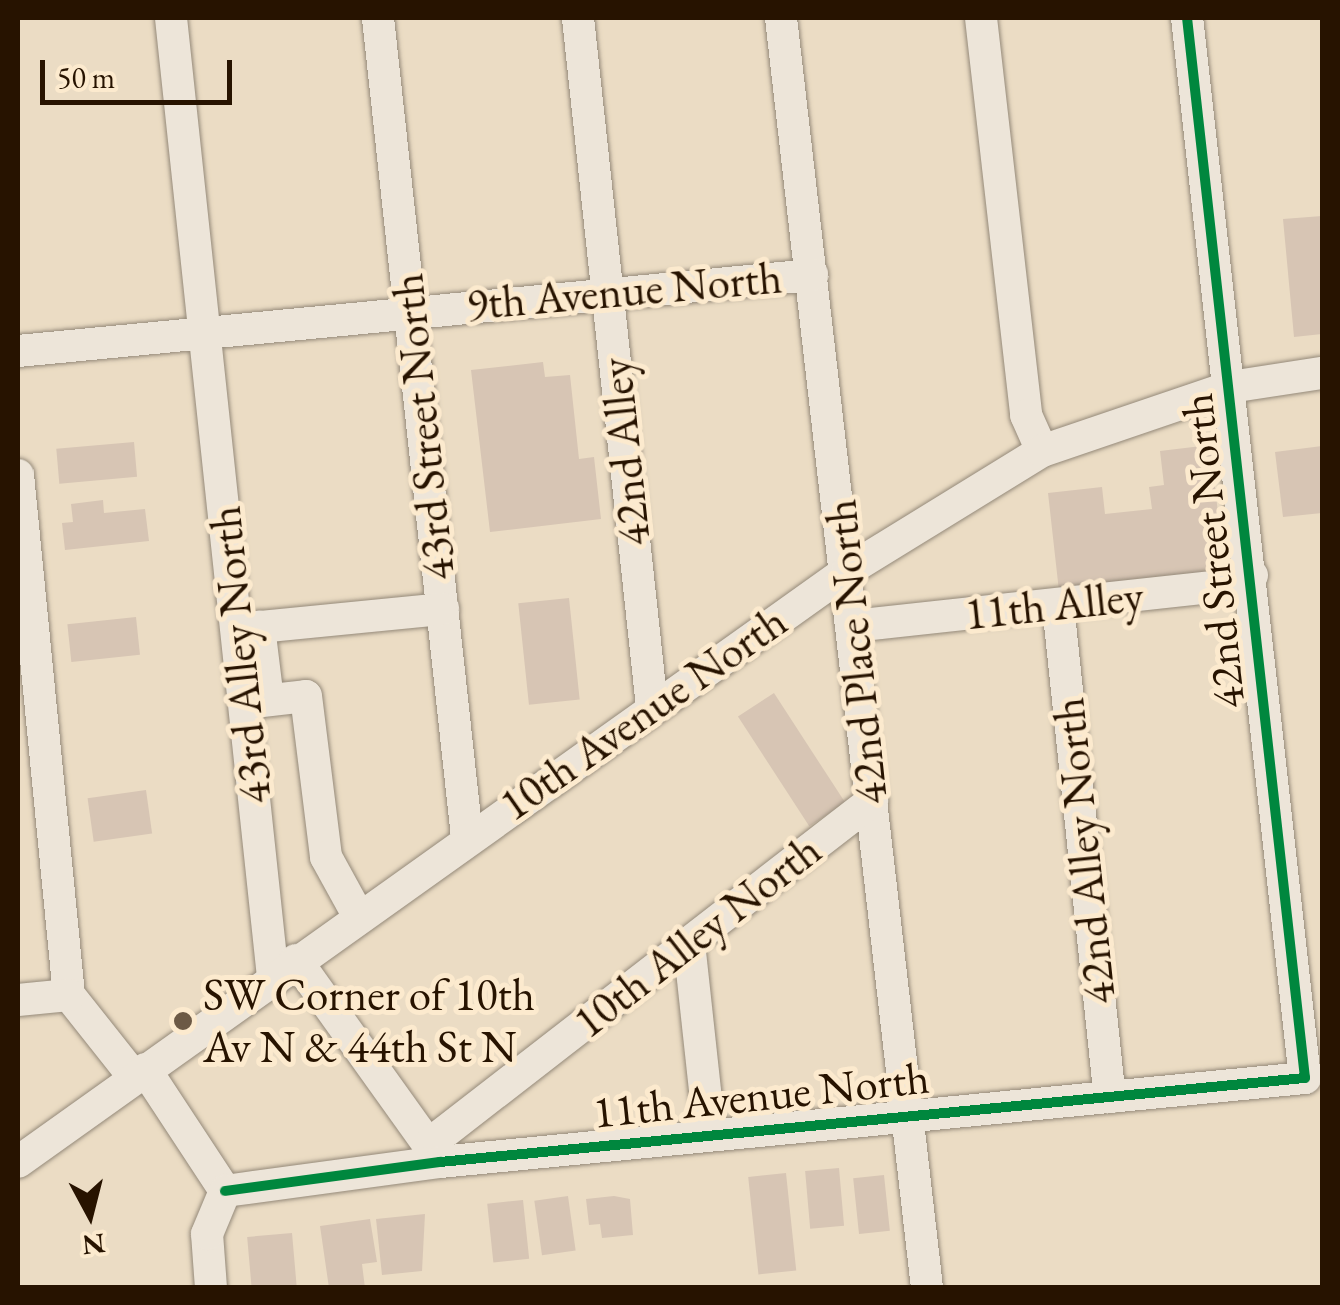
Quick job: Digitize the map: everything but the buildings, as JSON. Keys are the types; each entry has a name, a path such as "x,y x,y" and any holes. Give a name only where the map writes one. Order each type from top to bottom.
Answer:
{"street":[{"name":"43rd Alley North","path":"172,18 204,333 256,702 285,969 434,1154"},
{"name":"43rd Street North","path":"378,18 467,837"},
{"name":"42nd Alley","path":"578,18 652,707"},
{"name":"42nd Place North","path":"781,18 927,1288"},
{"path":"981,18 1026,415 1042,451"},
{"name":"42nd Street North","path":"1188,18 1305,1078"},
{"name":"9th Avenue North","path":"18,350 812,275"},
{"name":"10th Avenue North","path":"18,1162 467,837 847,571 1042,451 1230,387 1322,373"},
{"path":"18,475 70,995 140,1073 226,1191 207,1234 211,1288"},
{"name":"11th Alley","path":"853,626 1230,585 1252,575"},
{"name":"42nd Alley North","path":"1058,605 1110,1097"},
{"path":"359,916 326,858 306,696 256,702 259,628 442,609"},
{"name":"10th Alley North","path":"434,1154 689,943 872,801"},
{"path":"689,943 710,1135"},
{"path":"18,1000 70,995"},
{"name":"11th Avenue North","path":"226,1191 434,1154 710,1135 1305,1078"}],"cycle path":[{"path":"225,1191 440,1162 1305,1078 1187,18"}],"place":[{"name":"SW Corner of 10th Av N & 44th St N","path":"183,1021"}]}
